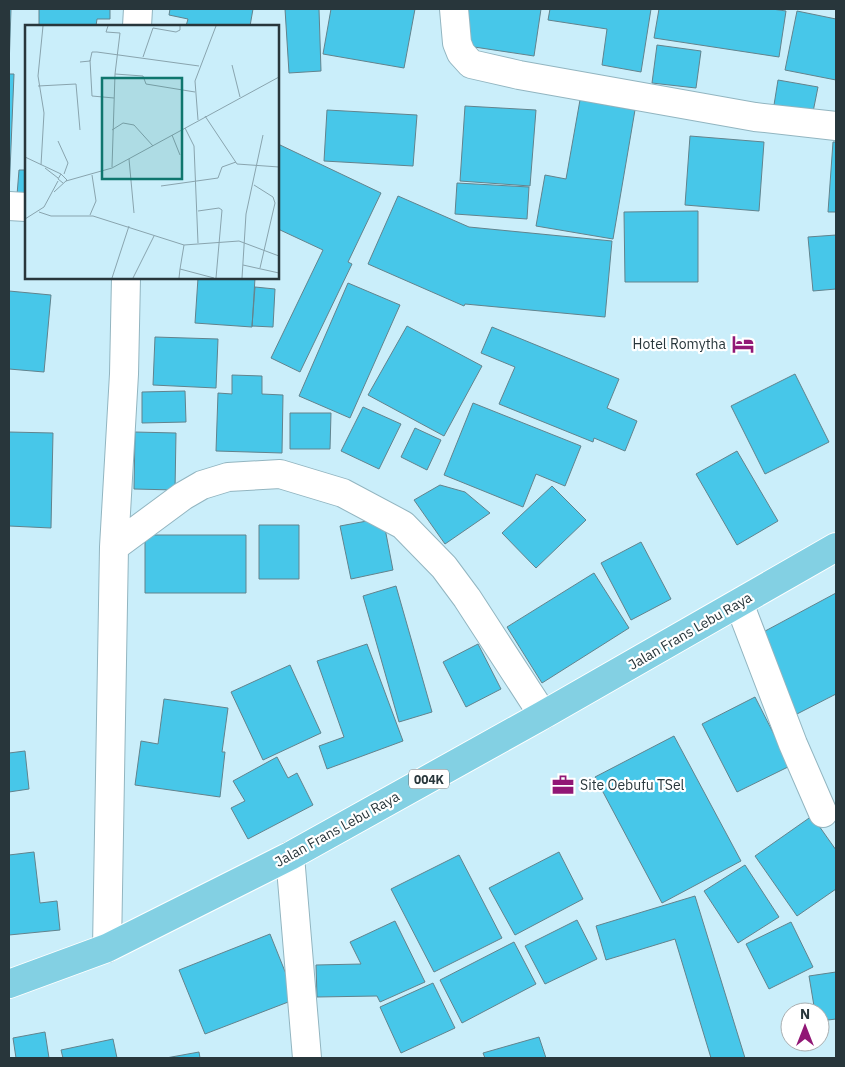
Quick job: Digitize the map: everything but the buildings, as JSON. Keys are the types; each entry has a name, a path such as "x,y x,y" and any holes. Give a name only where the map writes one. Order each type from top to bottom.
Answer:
{"main road":[{"name":"Jalan Frans Lebu Raya","path":"9,984 107,948 290,856 543,715 836,547"}],"street":[{"path":"137,25 138,9"},
{"path":"454,9 457,44 461,53 471,64 519,76 755,117 836,126"},
{"path":"9,206 25,207"},
{"path":"107,948 114,546 124,374 126,279"},
{"path":"114,546 183,496 202,485 228,477 280,474 343,493 403,525 444,567 467,598 543,715"},
{"path":"739,603 793,744 823,813"},
{"path":"290,856 307,1058"}],"place":[{"name":"Hotel Romytha","path":"743,344"},
{"name":"Site Oebufu TSel","path":"563,785"}]}
